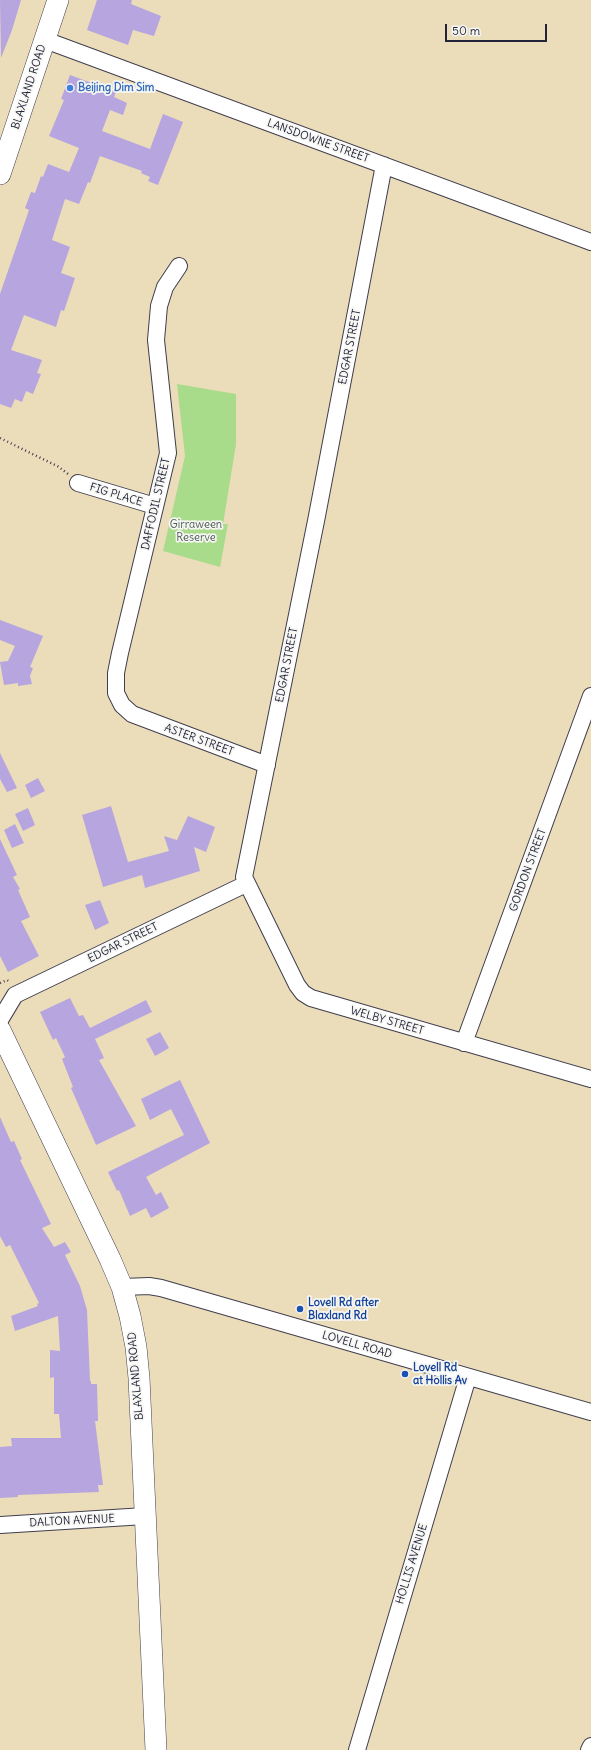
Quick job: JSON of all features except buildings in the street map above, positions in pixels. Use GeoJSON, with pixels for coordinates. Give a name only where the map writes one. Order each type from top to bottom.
{"type":"FeatureCollection","features":[{"type":"Feature","properties":{"kind":"main road","name":"BLAXLAND ROAD"},"geometry":{"type":"LineString","coordinates":[[0,174],[58,0]]}},
{"type":"Feature","properties":{"kind":"main road","name":"BLAXLAND ROAD"},"geometry":{"type":"LineString","coordinates":[[0,1030],[110,1259],[122,1287],[136,1347],[156,1750]]}},
{"type":"Feature","properties":{"kind":"street","name":"LANSDOWNE STREET"},"geometry":{"type":"LineString","coordinates":[[44,40],[591,242]]}},
{"type":"Feature","properties":{"kind":"street","name":"EDGAR STREET"},"geometry":{"type":"LineString","coordinates":[[0,1020],[15,995],[246,884],[244,877],[316,521],[384,165]]}},
{"type":"Feature","properties":{"kind":"street","name":"DAFFODIL STREET"},"geometry":{"type":"LineString","coordinates":[[132,714],[122,704],[116,693],[116,674],[154,506],[168,453],[156,340],[159,306],[165,287],[179,266]]}},
{"type":"Feature","properties":{"kind":"street","name":"FIG PLACE"},"geometry":{"type":"LineString","coordinates":[[78,483],[154,506]]}},
{"type":"Feature","properties":{"kind":"street","name":"GORDON STREET"},"geometry":{"type":"LineString","coordinates":[[464,1043],[591,696]]}},
{"type":"Feature","properties":{"kind":"street","name":"ASTER STREET"},"geometry":{"type":"LineString","coordinates":[[132,714],[267,765]]}},
{"type":"Feature","properties":{"kind":"street","name":"WELBY STREET"},"geometry":{"type":"LineString","coordinates":[[246,884],[297,985],[303,993],[318,1001],[591,1079]]}},
{"type":"Feature","properties":{"kind":"street","name":"LOVELL ROAD"},"geometry":{"type":"LineString","coordinates":[[122,1287],[149,1286],[161,1288],[591,1412]]}},
{"type":"Feature","properties":{"kind":"street","name":"HOLLIS AVENUE"},"geometry":{"type":"LineString","coordinates":[[357,1750],[468,1377]]}},
{"type":"Feature","properties":{"kind":"street","name":"DALTON AVENUE"},"geometry":{"type":"LineString","coordinates":[[0,1525],[145,1516]]}},
{"type":"Feature","properties":{"kind":"street"},"geometry":{"type":"LineString","coordinates":[[589,1750],[591,1746]]}},
{"type":"Feature","properties":{"kind":"path"},"geometry":{"type":"LineString","coordinates":[[0,438],[59,467],[78,483]]}},
{"type":"Feature","properties":{"kind":"path"},"geometry":{"type":"LineString","coordinates":[[0,983],[7,980]]}},
{"type":"Feature","properties":{"kind":"green space","name":"Girraween Reserve"},"geometry":{"type":"Polygon","coordinates":[[[177,384],[236,394],[236,444],[223,524],[228,524],[220,567],[163,551],[185,456],[177,384]]]}},
{"type":"Feature","properties":{"kind":"place","name":"Beijing Dim Sim"},"geometry":{"type":"Point","coordinates":[70,88]}},
{"type":"Feature","properties":{"kind":"place","name":"Lovell Rd after Blaxland Rd"},"geometry":{"type":"Point","coordinates":[300,1309]}},
{"type":"Feature","properties":{"kind":"place","name":"Lovell Rd at Hollis Av"},"geometry":{"type":"Point","coordinates":[405,1374]}}]}
